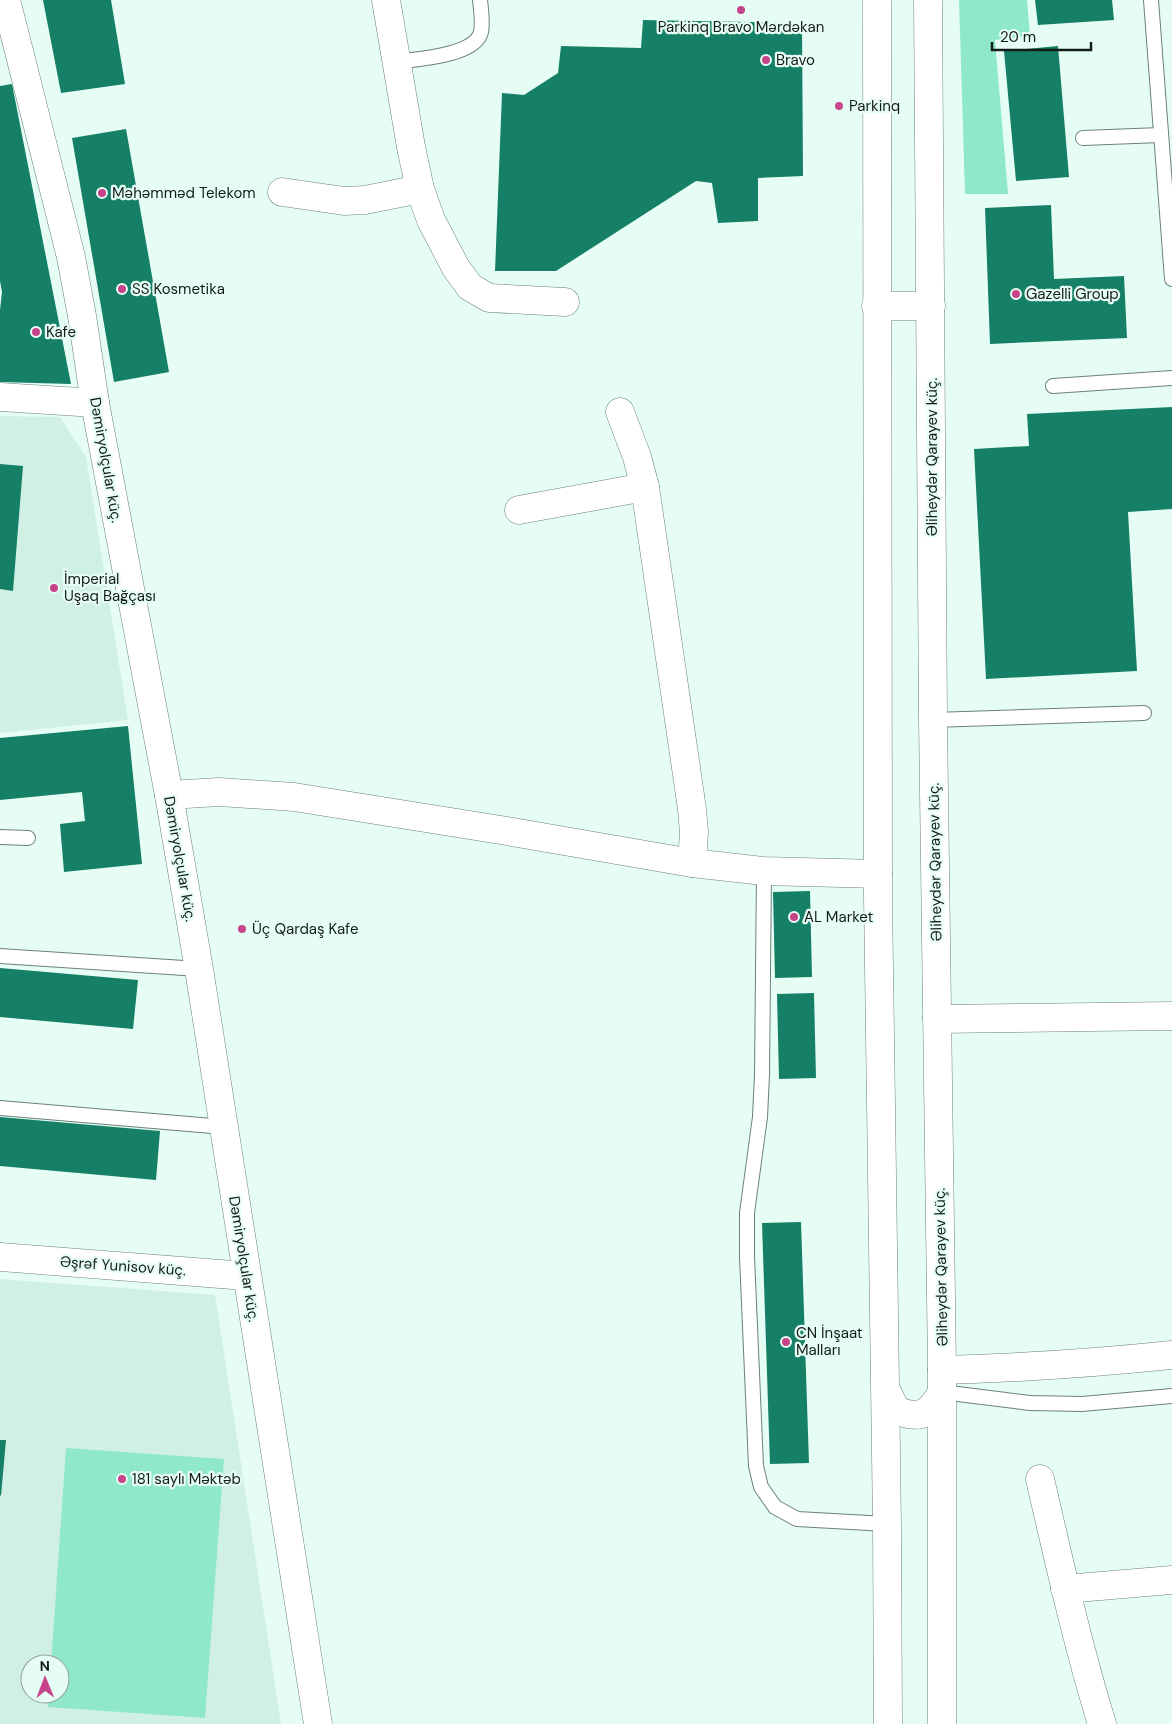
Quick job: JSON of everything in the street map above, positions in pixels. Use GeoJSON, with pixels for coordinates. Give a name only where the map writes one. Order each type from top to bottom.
{"type":"FeatureCollection","features":[{"type":"Feature","properties":{"kind":"street","name":"Dəmiryolçular küç."},"geometry":{"type":"LineString","coordinates":[[6,0],[8,45],[71,257],[95,403],[169,795],[199,968],[318,1724]]}},
{"type":"Feature","properties":{"kind":"street"},"geometry":{"type":"LineString","coordinates":[[386,0],[420,189],[431,220],[456,268],[470,287],[489,298],[565,302]]}},
{"type":"Feature","properties":{"kind":"street"},"geometry":{"type":"LineString","coordinates":[[877,0],[878,874],[888,1524],[888,1724]]}},
{"type":"Feature","properties":{"kind":"street","name":"Əliheydər Qarayev küç."},"geometry":{"type":"LineString","coordinates":[[928,0],[942,1381],[942,1724]]}},
{"type":"Feature","properties":{"kind":"street"},"geometry":{"type":"LineString","coordinates":[[282,192],[344,201],[364,200],[420,189]]}},
{"type":"Feature","properties":{"kind":"street"},"geometry":{"type":"LineString","coordinates":[[876,306],[931,306]]}},
{"type":"Feature","properties":{"kind":"street"},"geometry":{"type":"LineString","coordinates":[[0,396],[95,403]]}},
{"type":"Feature","properties":{"kind":"street"},"geometry":{"type":"LineString","coordinates":[[620,412],[637,457],[645,487],[692,809],[694,832],[692,862]]}},
{"type":"Feature","properties":{"kind":"street"},"geometry":{"type":"LineString","coordinates":[[519,510],[645,487]]}},
{"type":"Feature","properties":{"kind":"street"},"geometry":{"type":"LineString","coordinates":[[169,795],[220,792],[294,797],[507,830],[692,862],[764,871],[878,874]]}},
{"type":"Feature","properties":{"kind":"street"},"geometry":{"type":"LineString","coordinates":[[938,1019],[1172,1016]]}},
{"type":"Feature","properties":{"kind":"street","name":"Əşrəf Yunisov küç."},"geometry":{"type":"LineString","coordinates":[[0,1257],[246,1276]]}},
{"type":"Feature","properties":{"kind":"street"},"geometry":{"type":"LineString","coordinates":[[886,1390],[896,1410],[914,1415],[923,1414],[931,1409],[942,1381],[1014,1368],[1172,1355]]}},
{"type":"Feature","properties":{"kind":"street"},"geometry":{"type":"LineString","coordinates":[[1040,1479],[1085,1669],[1102,1724]]}},
{"type":"Feature","properties":{"kind":"street"},"geometry":{"type":"LineString","coordinates":[[1065,1589],[1172,1580]]}},
{"type":"Feature","properties":{"kind":"lane"},"geometry":{"type":"LineString","coordinates":[[396,62],[462,51],[472,46],[481,32],[480,0]]}},
{"type":"Feature","properties":{"kind":"lane"},"geometry":{"type":"LineString","coordinates":[[1151,0],[1172,279]]}},
{"type":"Feature","properties":{"kind":"lane"},"geometry":{"type":"LineString","coordinates":[[1083,138],[1161,135]]}},
{"type":"Feature","properties":{"kind":"lane"},"geometry":{"type":"LineString","coordinates":[[1053,386],[1172,378]]}},
{"type":"Feature","properties":{"kind":"lane"},"geometry":{"type":"LineString","coordinates":[[934,720],[1144,713]]}},
{"type":"Feature","properties":{"kind":"lane"},"geometry":{"type":"LineString","coordinates":[[0,837],[28,838]]}},
{"type":"Feature","properties":{"kind":"lane"},"geometry":{"type":"LineString","coordinates":[[764,871],[760,1117],[747,1213],[747,1257],[756,1466],[761,1487],[775,1508],[797,1519],[888,1524]]}},
{"type":"Feature","properties":{"kind":"lane"},"geometry":{"type":"LineString","coordinates":[[0,956],[199,968]]}},
{"type":"Feature","properties":{"kind":"lane"},"geometry":{"type":"LineString","coordinates":[[0,1108],[224,1127]]}},
{"type":"Feature","properties":{"kind":"lane"},"geometry":{"type":"LineString","coordinates":[[942,1381],[1030,1403],[1082,1404],[1172,1396]]}},
{"type":"Feature","properties":{"kind":"shaded area","name":"İmperial Uşaq Bağçası"},"geometry":{"type":"Polygon","coordinates":[[[0,416],[60,417],[86,457],[128,720],[0,733],[0,416]]]}},
{"type":"Feature","properties":{"kind":"shaded area","name":"181 saylı Məktəb"},"geometry":{"type":"Polygon","coordinates":[[[0,1279],[215,1295],[281,1724],[0,1724],[0,1279]]]}},
{"type":"Feature","properties":{"kind":"green space"},"geometry":{"type":"Polygon","coordinates":[[[959,0],[1027,0],[1030,36],[995,40],[1008,194],[965,194],[959,0]]]}},
{"type":"Feature","properties":{"kind":"green space"},"geometry":{"type":"Polygon","coordinates":[[[66,1448],[224,1459],[205,1718],[48,1707],[48,1704],[70,1704],[70,1654],[52,1654],[66,1448]]]}},
{"type":"Feature","properties":{"kind":"building"},"geometry":{"type":"Polygon","coordinates":[[[43,0],[111,0],[125,84],[61,93],[43,0]]]}},
{"type":"Feature","properties":{"kind":"building"},"geometry":{"type":"Polygon","coordinates":[[[1035,0],[1112,0],[1114,20],[1038,25],[1035,0]]]}},
{"type":"Feature","properties":{"kind":"building"},"geometry":{"type":"Polygon","coordinates":[[[643,20],[802,23],[803,176],[758,178],[758,221],[718,223],[712,183],[696,181],[556,271],[495,271],[502,93],[524,95],[558,73],[561,46],[641,48],[643,20]]]}},
{"type":"Feature","properties":{"kind":"building"},"geometry":{"type":"Polygon","coordinates":[[[1058,46],[1069,177],[1016,181],[1004,51],[1058,46]]]}},
{"type":"Feature","properties":{"kind":"building"},"geometry":{"type":"Polygon","coordinates":[[[12,84],[71,384],[0,382],[0,310],[2,292],[0,281],[0,86],[12,84]]]}},
{"type":"Feature","properties":{"kind":"building"},"geometry":{"type":"Polygon","coordinates":[[[126,129],[169,372],[114,382],[72,138],[126,129]]]}},
{"type":"Feature","properties":{"kind":"building"},"geometry":{"type":"Polygon","coordinates":[[[1051,205],[1054,279],[1124,276],[1127,338],[990,344],[985,208],[1051,205]]]}},
{"type":"Feature","properties":{"kind":"building"},"geometry":{"type":"Polygon","coordinates":[[[1172,407],[1172,509],[1128,512],[1137,671],[986,679],[974,449],[1029,446],[1027,414],[1172,407]]]}},
{"type":"Feature","properties":{"kind":"building"},"geometry":{"type":"Polygon","coordinates":[[[0,464],[23,466],[13,591],[0,589],[0,464]]]}},
{"type":"Feature","properties":{"kind":"building"},"geometry":{"type":"Polygon","coordinates":[[[128,726],[142,864],[64,872],[60,824],[85,821],[82,792],[0,800],[0,738],[128,726]]]}},
{"type":"Feature","properties":{"kind":"building"},"geometry":{"type":"Polygon","coordinates":[[[810,891],[812,977],[775,978],[773,892],[810,891]]]}},
{"type":"Feature","properties":{"kind":"building"},"geometry":{"type":"Polygon","coordinates":[[[0,968],[138,980],[133,1029],[0,1017],[0,968]]]}},
{"type":"Feature","properties":{"kind":"building"},"geometry":{"type":"Polygon","coordinates":[[[814,993],[816,1078],[779,1079],[777,994],[814,993]]]}},
{"type":"Feature","properties":{"kind":"building"},"geometry":{"type":"Polygon","coordinates":[[[0,1117],[160,1131],[156,1180],[0,1166],[0,1117]]]}},
{"type":"Feature","properties":{"kind":"building"},"geometry":{"type":"Polygon","coordinates":[[[801,1222],[809,1463],[770,1464],[762,1223],[801,1222]]]}},
{"type":"Feature","properties":{"kind":"building"},"geometry":{"type":"Polygon","coordinates":[[[0,1440],[6,1440],[1,1496],[0,1495],[0,1440]]]}},
{"type":"Feature","properties":{"kind":"place","name":"Parkinq Bravo Mərdəkan"},"geometry":{"type":"Point","coordinates":[741,10]}},
{"type":"Feature","properties":{"kind":"place","name":"Bravo"},"geometry":{"type":"Point","coordinates":[766,60]}},
{"type":"Feature","properties":{"kind":"place","name":"Parkinq"},"geometry":{"type":"Point","coordinates":[839,106]}},
{"type":"Feature","properties":{"kind":"place","name":"Məhəmməd Telekom"},"geometry":{"type":"Point","coordinates":[102,193]}},
{"type":"Feature","properties":{"kind":"place","name":"SS Kosmetika"},"geometry":{"type":"Point","coordinates":[122,289]}},
{"type":"Feature","properties":{"kind":"place","name":"Gazelli Group"},"geometry":{"type":"Point","coordinates":[1016,294]}},
{"type":"Feature","properties":{"kind":"place","name":"Kafe"},"geometry":{"type":"Point","coordinates":[36,332]}},
{"type":"Feature","properties":{"kind":"place","name":"İmperial Uşaq Bağçası"},"geometry":{"type":"Point","coordinates":[54,588]}},
{"type":"Feature","properties":{"kind":"place","name":"AL Market"},"geometry":{"type":"Point","coordinates":[794,917]}},
{"type":"Feature","properties":{"kind":"place","name":"Üç Qardaş Kafe"},"geometry":{"type":"Point","coordinates":[242,929]}},
{"type":"Feature","properties":{"kind":"place","name":"CN İnşaat Malları"},"geometry":{"type":"Point","coordinates":[786,1342]}},
{"type":"Feature","properties":{"kind":"place","name":"181 saylı Məktəb"},"geometry":{"type":"Point","coordinates":[122,1479]}}]}
